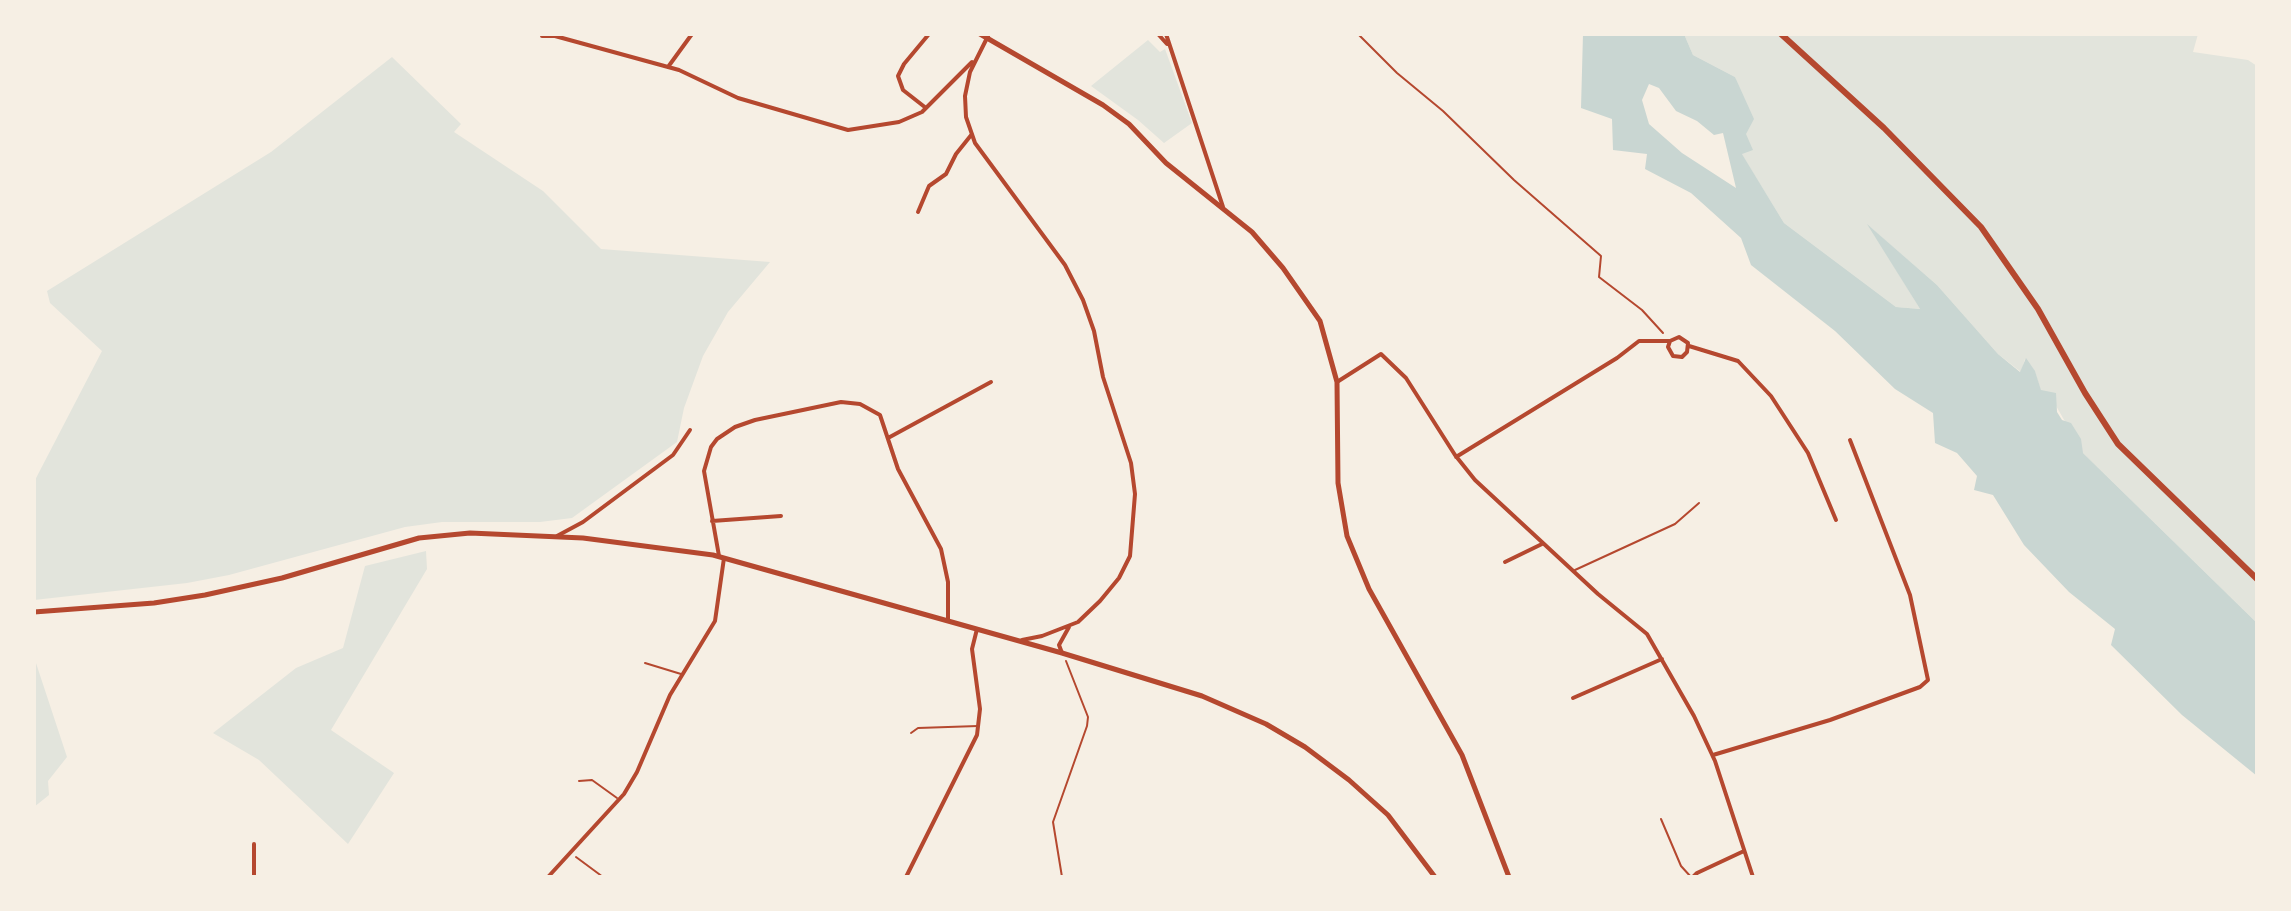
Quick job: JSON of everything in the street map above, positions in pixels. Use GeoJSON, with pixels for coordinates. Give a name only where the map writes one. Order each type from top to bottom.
{"type":"FeatureCollection","features":[{"type":"Feature","properties":{"kind":"main road"},"geometry":{"type":"LineString","coordinates":[[1781,34],[1884,128],[1981,227],[2038,309],[2118,444],[2257,579]]}},
{"type":"Feature","properties":{"kind":"street"},"geometry":{"type":"LineString","coordinates":[[668,67],[692,34]]}},
{"type":"Feature","properties":{"kind":"street"},"geometry":{"type":"LineString","coordinates":[[926,108],[903,90],[898,76],[929,34]]}},
{"type":"Feature","properties":{"kind":"street"},"geometry":{"type":"LineString","coordinates":[[1158,34],[1169,46]]}},
{"type":"Feature","properties":{"kind":"street"},"geometry":{"type":"LineString","coordinates":[[1166,34],[1223,207]]}},
{"type":"Feature","properties":{"kind":"street"},"geometry":{"type":"LineString","coordinates":[[1062,653],[1059,645],[1069,627],[1100,601],[1119,578],[1130,556],[1135,494],[1131,463],[1103,377],[1094,331],[1083,300],[1065,265],[1005,186],[972,134],[966,117],[965,96],[974,60],[985,35],[1129,124],[1166,163],[1252,232],[1283,268],[1320,321],[1337,382],[1338,483],[1347,536],[1369,589],[1462,755],[1509,877]]}},
{"type":"Feature","properties":{"kind":"street"},"geometry":{"type":"LineString","coordinates":[[542,36],[555,36],[668,67],[738,98],[848,130],[899,122],[926,108],[974,60]]}},
{"type":"Feature","properties":{"kind":"street"},"geometry":{"type":"LineString","coordinates":[[918,212],[929,186],[946,174],[956,154],[972,134]]}},
{"type":"Feature","properties":{"kind":"street"},"geometry":{"type":"LineString","coordinates":[[1456,457],[1617,358],[1635,343],[1683,338],[1689,346],[1738,361],[1771,396],[1808,453],[1836,520]]}},
{"type":"Feature","properties":{"kind":"street"},"geometry":{"type":"LineString","coordinates":[[1670,341],[1669,351],[1676,357],[1685,355],[1689,346]]}},
{"type":"Feature","properties":{"kind":"street"},"geometry":{"type":"LineString","coordinates":[[1337,382],[1381,354],[1406,378],[1456,457],[1475,480],[1573,571],[1647,634],[1713,755],[1753,877]]}},
{"type":"Feature","properties":{"kind":"street"},"geometry":{"type":"LineString","coordinates":[[888,438],[991,382]]}},
{"type":"Feature","properties":{"kind":"street"},"geometry":{"type":"LineString","coordinates":[[548,877],[619,799],[637,772],[670,695],[715,621],[721,557],[704,471],[717,439],[735,427],[841,402],[860,404],[880,415],[898,469],[941,549],[948,582],[948,620]]}},
{"type":"Feature","properties":{"kind":"street"},"geometry":{"type":"LineString","coordinates":[[555,537],[583,522],[673,455],[690,430]]}},
{"type":"Feature","properties":{"kind":"street"},"geometry":{"type":"LineString","coordinates":[[1713,755],[1843,715],[1920,687],[1928,680],[1910,595],[1850,440]]}},
{"type":"Feature","properties":{"kind":"street"},"geometry":{"type":"LineString","coordinates":[[712,521],[781,516]]}},
{"type":"Feature","properties":{"kind":"street"},"geometry":{"type":"LineString","coordinates":[[34,612],[154,603],[205,595],[282,578],[419,538],[470,533],[583,538],[721,557],[1062,653],[1202,696],[1266,724],[1305,747],[1388,815],[1435,877]]}},
{"type":"Feature","properties":{"kind":"street"},"geometry":{"type":"LineString","coordinates":[[1505,562],[1543,544]]}},
{"type":"Feature","properties":{"kind":"street"},"geometry":{"type":"LineString","coordinates":[[1020,641],[1069,627]]}},
{"type":"Feature","properties":{"kind":"street"},"geometry":{"type":"LineString","coordinates":[[906,877],[967,759],[979,726],[980,709],[972,649],[977,629]]}},
{"type":"Feature","properties":{"kind":"street"},"geometry":{"type":"LineString","coordinates":[[1573,698],[1663,659]]}},
{"type":"Feature","properties":{"kind":"street"},"geometry":{"type":"LineString","coordinates":[[254,844],[254,877]]}},
{"type":"Feature","properties":{"kind":"street"},"geometry":{"type":"LineString","coordinates":[[1692,877],[1744,851]]}},
{"type":"Feature","properties":{"kind":"street"},"geometry":{"type":"LineString","coordinates":[[909,871],[913,877]]}},
{"type":"Feature","properties":{"kind":"lane"},"geometry":{"type":"LineString","coordinates":[[1573,571],[1675,524],[1699,503]]}},
{"type":"Feature","properties":{"kind":"lane"},"geometry":{"type":"LineString","coordinates":[[645,663],[682,675]]}},
{"type":"Feature","properties":{"kind":"lane"},"geometry":{"type":"LineString","coordinates":[[911,733],[918,728],[979,726]]}},
{"type":"Feature","properties":{"kind":"lane"},"geometry":{"type":"LineString","coordinates":[[579,781],[592,780],[619,799]]}},
{"type":"Feature","properties":{"kind":"lane"},"geometry":{"type":"LineString","coordinates":[[1661,819],[1681,866],[1692,877]]}},
{"type":"Feature","properties":{"kind":"path"},"geometry":{"type":"LineString","coordinates":[[1358,34],[1514,180],[1601,256],[1599,277],[1642,310],[1670,341]]}},
{"type":"Feature","properties":{"kind":"path"},"geometry":{"type":"LineString","coordinates":[[1062,653],[1088,717],[1053,822],[1062,877]]}},
{"type":"Feature","properties":{"kind":"path"},"geometry":{"type":"LineString","coordinates":[[569,852],[603,877]]}},
{"type":"Feature","properties":{"kind":"shaded area"},"geometry":{"type":"Polygon","coordinates":[[[1583,34],[1684,34],[1693,55],[1735,77],[1754,119],[1746,134],[1753,150],[1742,154],[1784,223],[1896,307],[1920,309],[1867,224],[1937,285],[1998,354],[2020,372],[2026,358],[2035,371],[2041,390],[2056,393],[2057,412],[2062,420],[2071,423],[2081,439],[2083,453],[2257,623],[2257,776],[2182,715],[2111,645],[2115,629],[2069,592],[2024,545],[1993,495],[1974,490],[1977,476],[1957,453],[1935,443],[1933,413],[1895,389],[1835,331],[1751,265],[1741,238],[1691,193],[1645,169],[1647,154],[1613,150],[1612,119],[1581,108],[1583,34]],[[1649,84],[1642,100],[1649,124],[1682,153],[1736,188],[1723,133],[1714,135],[1697,121],[1676,111],[1659,88],[1649,84]]]}},
{"type":"Feature","properties":{"kind":"shaded area"},"geometry":{"type":"Polygon","coordinates":[[[1684,34],[2198,34],[2193,52],[2248,60],[2257,66],[2257,623],[2083,453],[2055,404],[2041,391],[2035,372],[2025,359],[2021,372],[1998,354],[1937,285],[1870,227],[1920,309],[1896,307],[1784,223],[1741,153],[1746,134],[1735,77],[1693,55],[1684,34]]]}},
{"type":"Feature","properties":{"kind":"shaded area"},"geometry":{"type":"Polygon","coordinates":[[[1148,40],[1160,52],[1165,49],[1192,123],[1164,143],[1091,86],[1148,40]]]}},
{"type":"Feature","properties":{"kind":"shaded area"},"geometry":{"type":"Polygon","coordinates":[[[392,57],[461,124],[454,132],[543,191],[601,249],[770,262],[728,312],[703,356],[684,408],[677,442],[572,518],[540,522],[442,522],[405,527],[229,575],[187,583],[34,600],[34,482],[102,351],[50,303],[47,291],[271,152],[392,57]]]}},
{"type":"Feature","properties":{"kind":"shaded area"},"geometry":{"type":"Polygon","coordinates":[[[426,551],[427,569],[331,730],[394,773],[348,844],[259,760],[213,733],[296,668],[343,648],[365,566],[426,551]]]}},
{"type":"Feature","properties":{"kind":"shaded area"},"geometry":{"type":"Polygon","coordinates":[[[34,657],[67,757],[48,781],[49,795],[34,807],[34,657]]]}}]}
